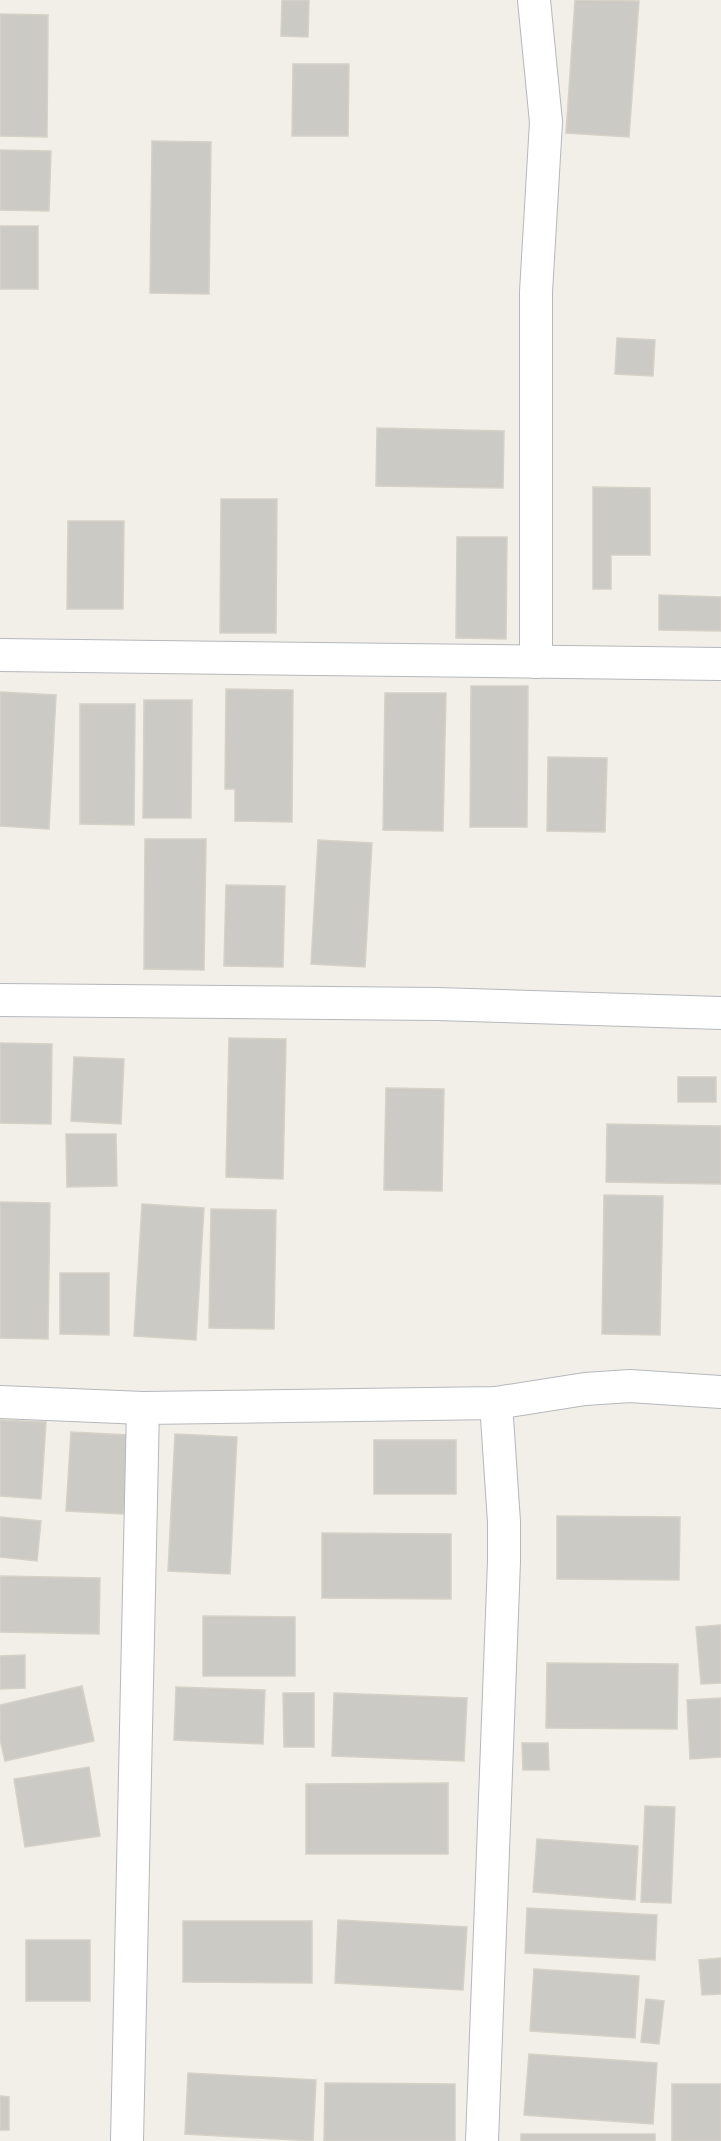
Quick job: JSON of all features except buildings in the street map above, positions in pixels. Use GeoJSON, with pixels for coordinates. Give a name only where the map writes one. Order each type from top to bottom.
{"type":"FeatureCollection","features":[{"type":"Feature","properties":{"kind":"street"},"geometry":{"type":"LineString","coordinates":[[534,0],[546,122],[536,292],[536,662]]}},
{"type":"Feature","properties":{"kind":"street"},"geometry":{"type":"LineString","coordinates":[[0,655],[721,664]]}},
{"type":"Feature","properties":{"kind":"street"},"geometry":{"type":"LineString","coordinates":[[0,1000],[437,1004],[721,1013]]}},
{"type":"Feature","properties":{"kind":"street"},"geometry":{"type":"LineString","coordinates":[[0,1401],[143,1408],[496,1402],[585,1389],[630,1386],[721,1392]]}},
{"type":"Feature","properties":{"kind":"street"},"geometry":{"type":"LineString","coordinates":[[482,2141],[504,1561],[504,1522],[496,1402]]}},
{"type":"Feature","properties":{"kind":"street"},"geometry":{"type":"LineString","coordinates":[[127,2141],[143,1408]]}}]}
